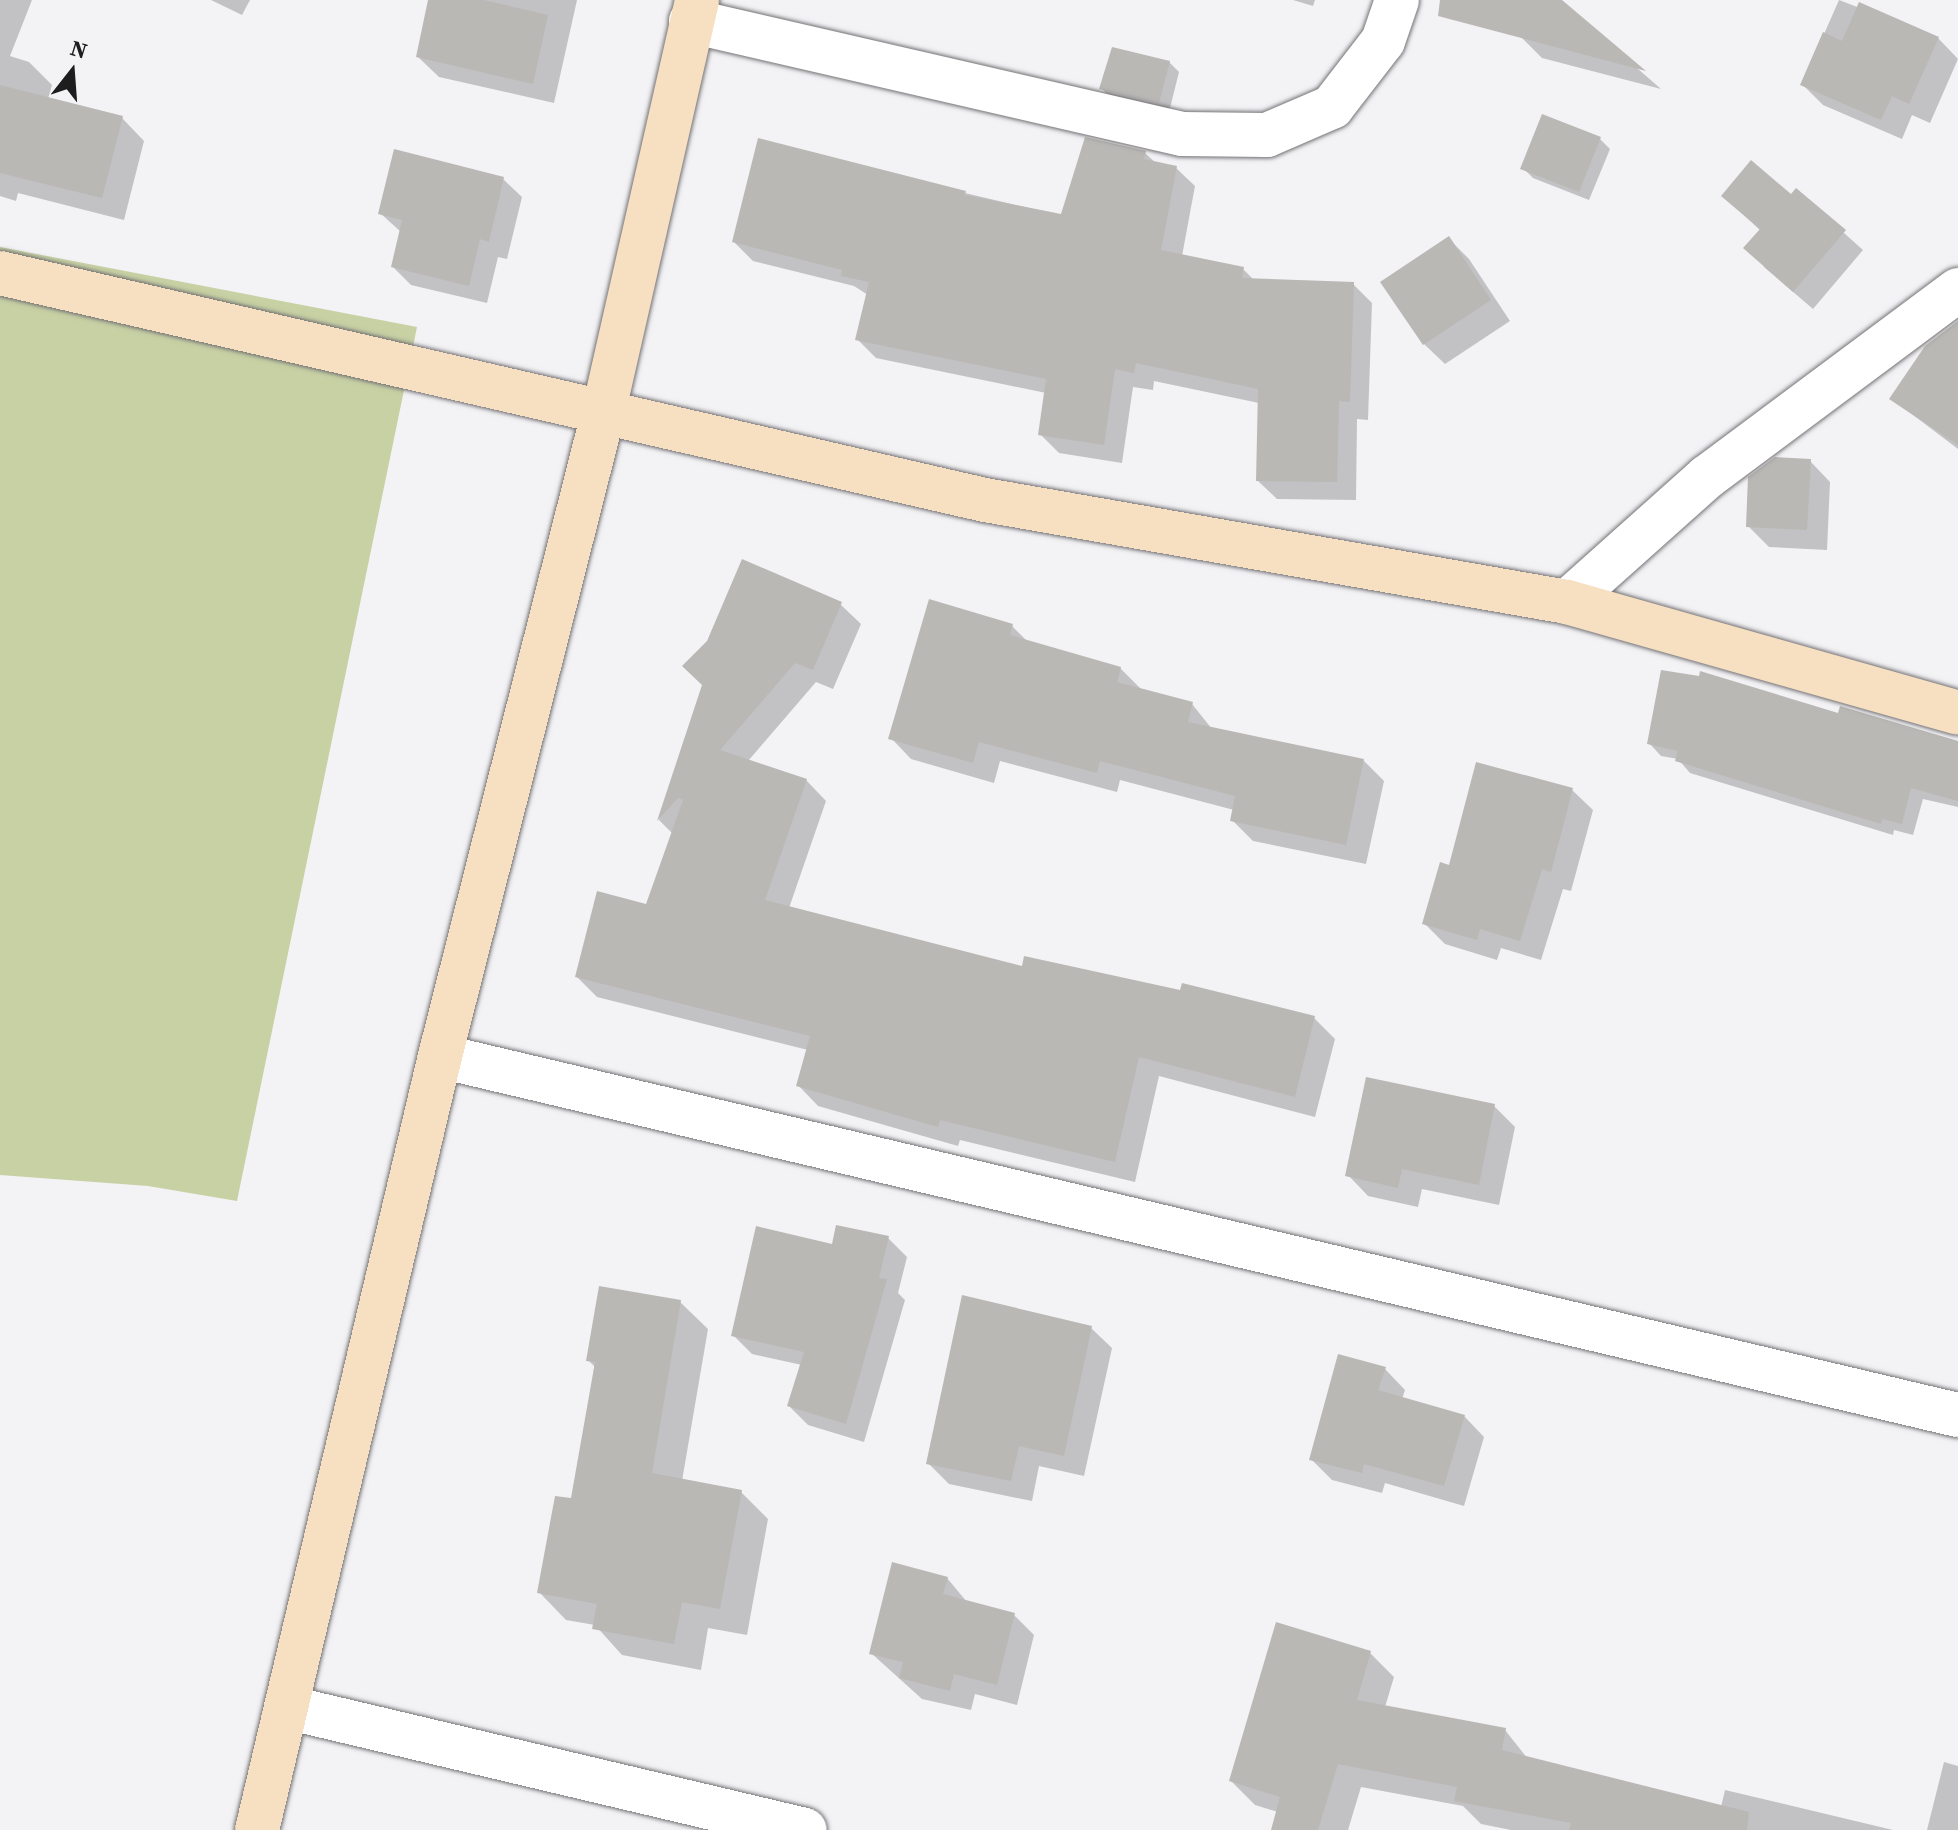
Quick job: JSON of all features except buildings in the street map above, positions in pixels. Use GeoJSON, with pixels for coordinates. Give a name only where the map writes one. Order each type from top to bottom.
{"type":"FeatureCollection","features":[{"type":"Feature","properties":{"kind":"street"},"geometry":{"type":"LineString","coordinates":[[257,1830],[440,1056],[604,410],[694,11],[1182,134],[1267,135],[1332,107],[1383,41],[1397,0]]}},
{"type":"Feature","properties":{"kind":"street"},"geometry":{"type":"LineString","coordinates":[[0,273],[1079,519],[1567,602],[1958,713]]}},
{"type":"Feature","properties":{"kind":"street"},"geometry":{"type":"LineString","coordinates":[[1567,602],[1707,477],[1958,290]]}},
{"type":"Feature","properties":{"kind":"street"},"geometry":{"type":"LineString","coordinates":[[440,1056],[1958,1415]]}},
{"type":"Feature","properties":{"kind":"street"},"geometry":{"type":"LineString","coordinates":[[286,1707],[805,1830]]}},
{"type":"Feature","properties":{"kind":"green space"},"geometry":{"type":"Polygon","coordinates":[[[0,247],[417,327],[237,1201],[148,1186],[0,1175],[0,247]]]}}]}
